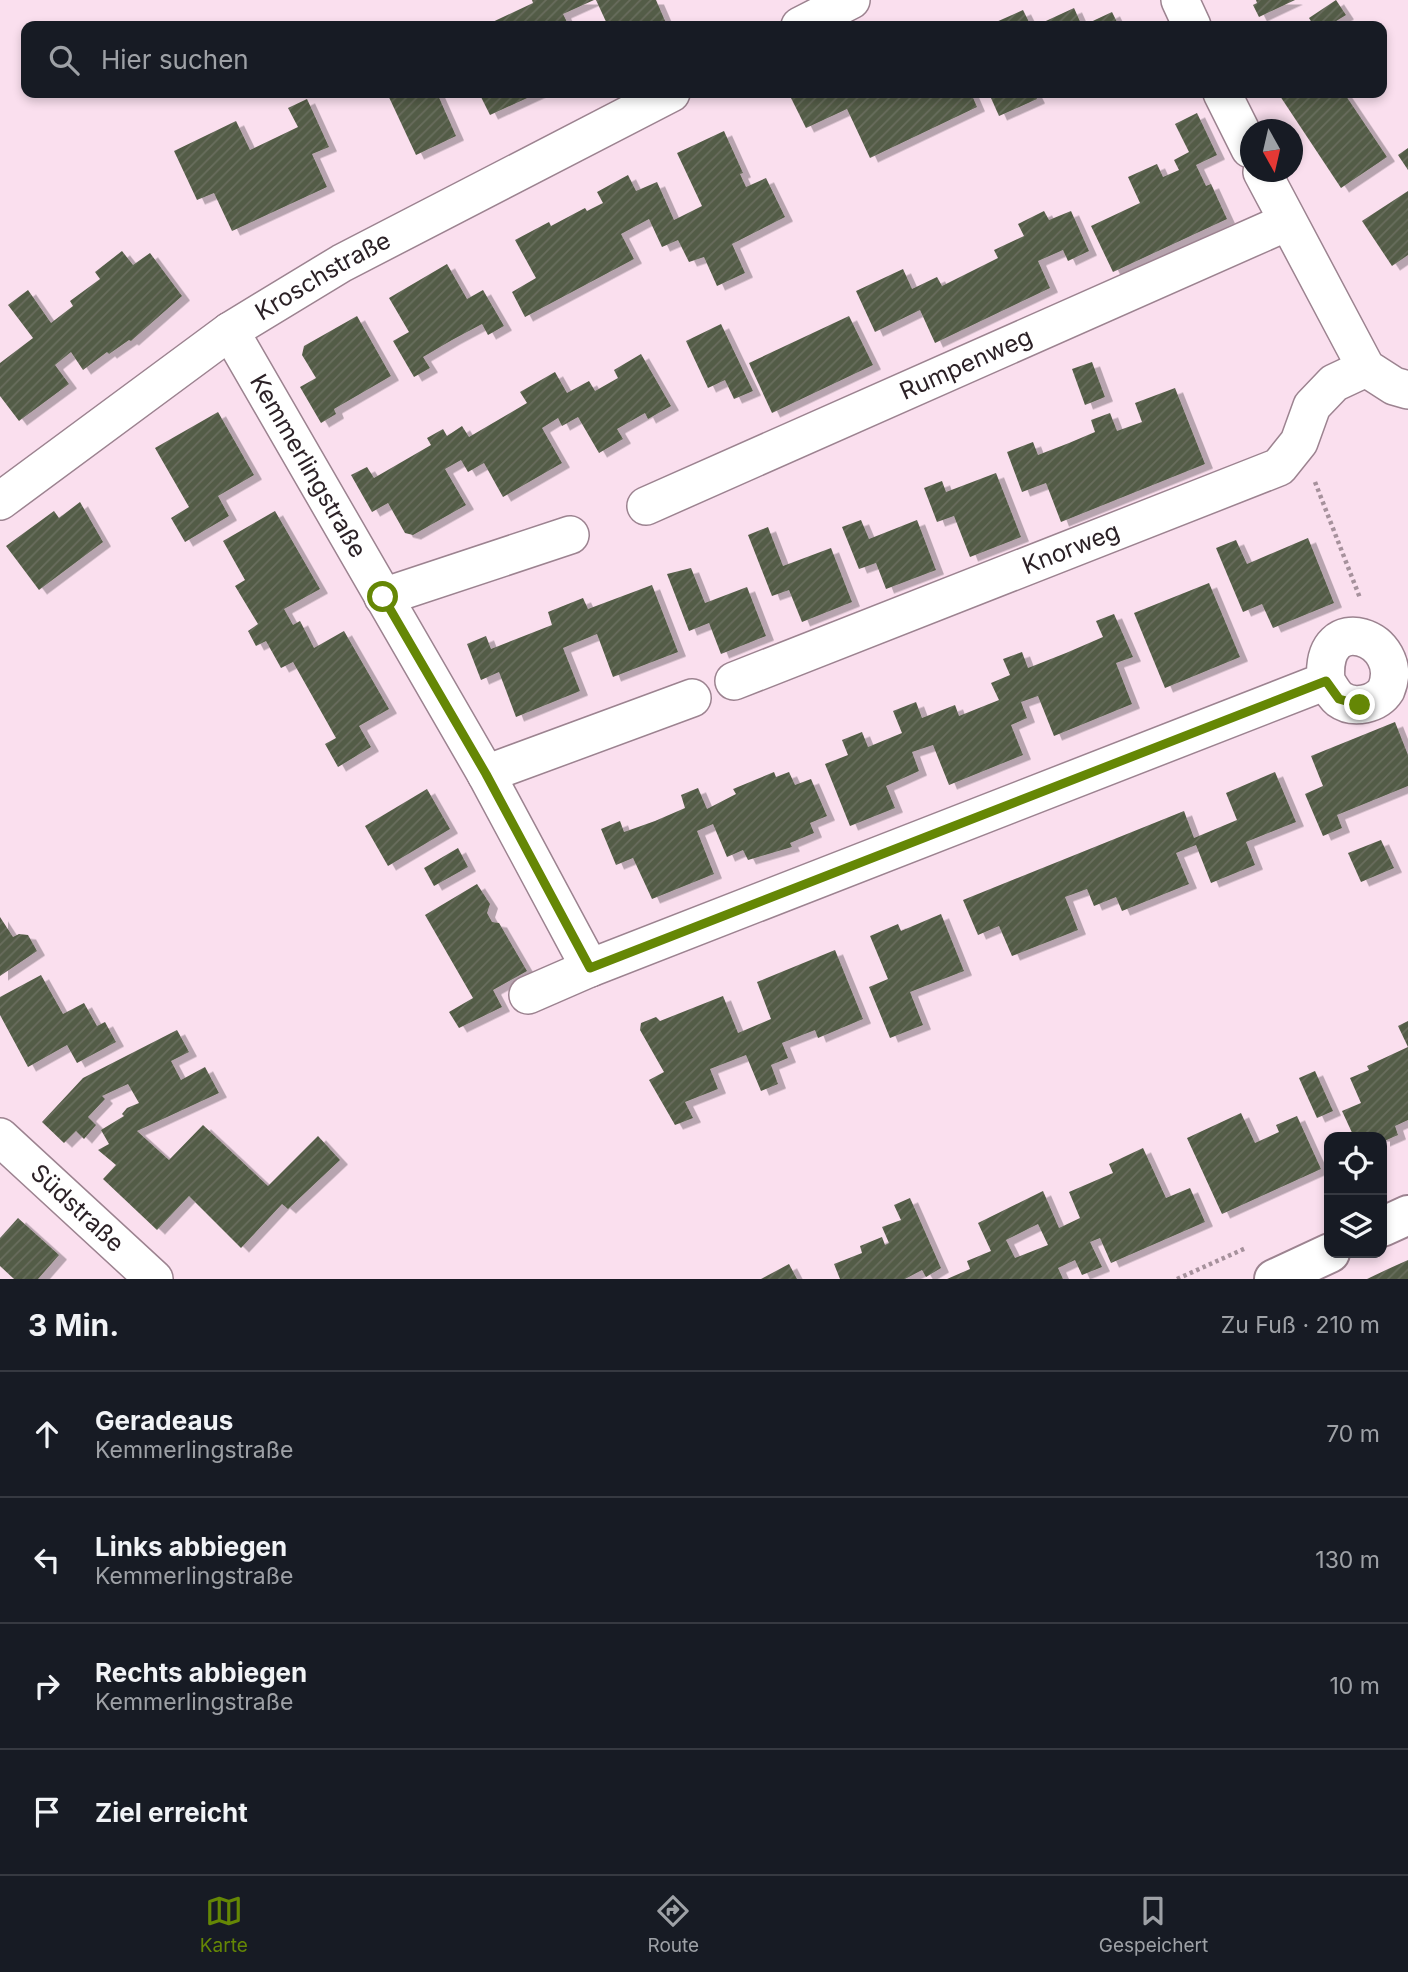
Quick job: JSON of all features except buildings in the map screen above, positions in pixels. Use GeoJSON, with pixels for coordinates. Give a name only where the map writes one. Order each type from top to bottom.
{"type":"FeatureCollection","features":[{"type":"Feature","properties":{"kind":"main road"},"geometry":{"type":"LineString","coordinates":[[1387,1224],[1408,1214]]}},
{"type":"Feature","properties":{"kind":"main road"},"geometry":{"type":"LineString","coordinates":[[1274,1279],[1324,1256]]}},
{"type":"Feature","properties":{"kind":"street"},"geometry":{"type":"LineString","coordinates":[[810,21],[851,0]]}},
{"type":"Feature","properties":{"kind":"street"},"geometry":{"type":"LineString","coordinates":[[1180,0],[1190,21]]}},
{"type":"Feature","properties":{"kind":"street","name":"Kroschstraße"},"geometry":{"type":"LineString","coordinates":[[0,501],[230,331],[341,262],[661,98]]}},
{"type":"Feature","properties":{"kind":"street"},"geometry":{"type":"LineString","coordinates":[[1225,98],[1240,128]]}},
{"type":"Feature","properties":{"kind":"street"},"geometry":{"type":"LineString","coordinates":[[1267,182],[1366,368],[1394,386],[1408,390]]}},
{"type":"Feature","properties":{"kind":"street","name":"Rumpenweg"},"geometry":{"type":"LineString","coordinates":[[646,506],[1287,222]]}},
{"type":"Feature","properties":{"kind":"street","name":"Kemmerlingstraße"},"geometry":{"type":"LineString","coordinates":[[230,331],[486,774],[590,968]]}},
{"type":"Feature","properties":{"kind":"street","name":"Knorweg"},"geometry":{"type":"LineString","coordinates":[[734,681],[1279,467],[1299,442],[1312,406],[1334,383],[1366,368]]}},
{"type":"Feature","properties":{"kind":"street"},"geometry":{"type":"LineString","coordinates":[[383,597],[570,535]]}},
{"type":"Feature","properties":{"kind":"street"},"geometry":{"type":"LineString","coordinates":[[1361,635],[1377,640],[1392,657],[1393,679],[1381,698],[1360,705],[1339,699],[1326,681],[1324,664],[1331,649],[1344,638],[1361,635]]}},
{"type":"Feature","properties":{"kind":"street"},"geometry":{"type":"LineString","coordinates":[[528,995],[590,968],[1326,681]]}},
{"type":"Feature","properties":{"kind":"street"},"geometry":{"type":"LineString","coordinates":[[486,774],[692,698]]}},
{"type":"Feature","properties":{"kind":"street","name":"Südstraße"},"geometry":{"type":"LineString","coordinates":[[0,1137],[154,1279]]}},
{"type":"Feature","properties":{"kind":"path"},"geometry":{"type":"LineString","coordinates":[[1299,442],[1377,640]]}},
{"type":"Feature","properties":{"kind":"route"},"geometry":{"type":"LineString","coordinates":[[383,597],[486,774],[590,968],[1326,681],[1339,699],[1360,705]]}}]}
